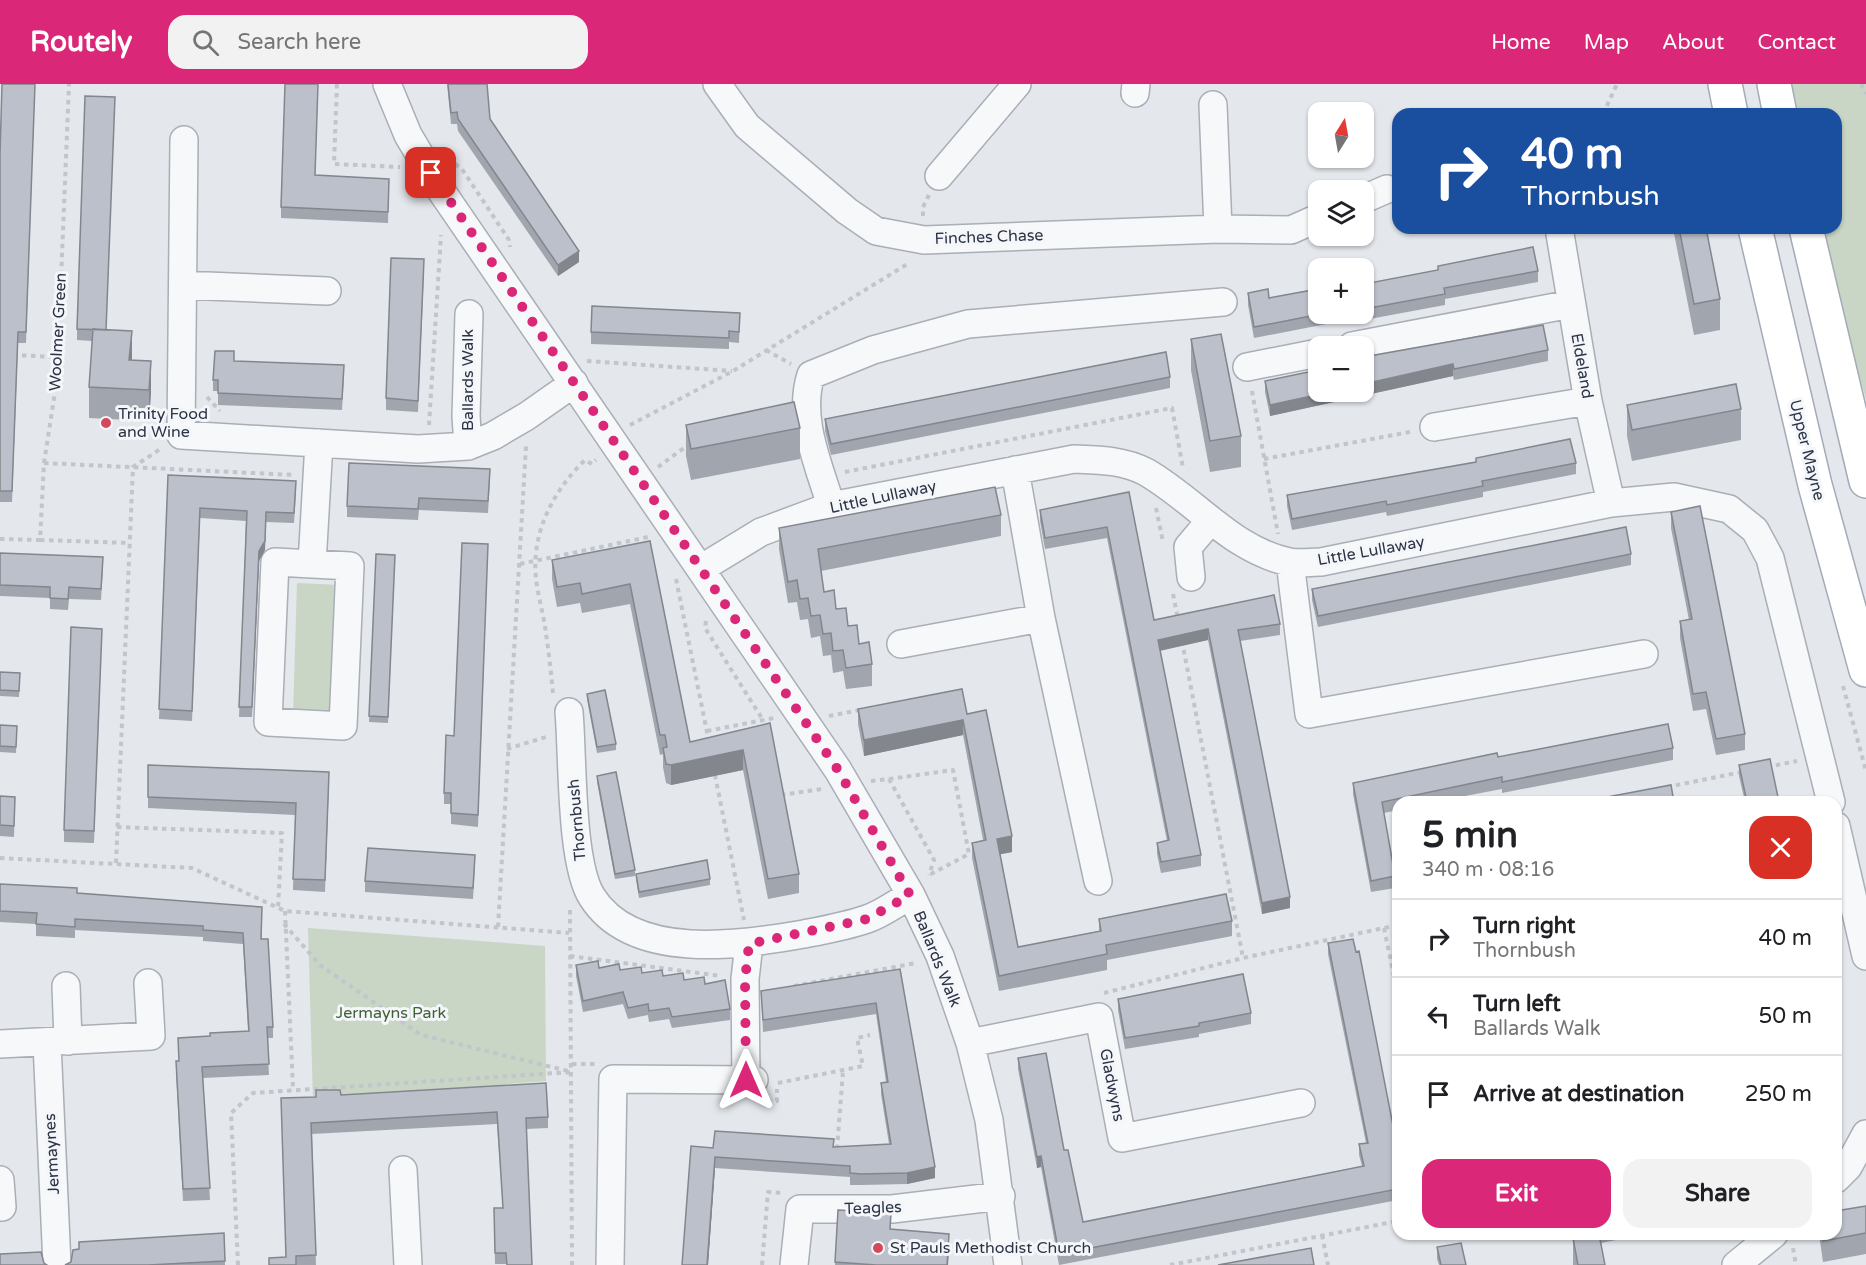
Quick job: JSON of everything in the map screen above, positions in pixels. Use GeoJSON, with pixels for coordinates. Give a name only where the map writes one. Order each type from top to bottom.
{"type":"FeatureCollection","features":[{"type":"Feature","properties":{"kind":"main road"},"geometry":{"type":"LineString","coordinates":[[1725,84],[1730,108]]}},
{"type":"Feature","properties":{"kind":"main road"},"geometry":{"type":"LineString","coordinates":[[1774,84],[1779,108]]}},
{"type":"Feature","properties":{"kind":"main road","name":"Upper Mayne"},"geometry":{"type":"LineString","coordinates":[[1756,234],[1815,485],[1866,670]]}},
{"type":"Feature","properties":{"kind":"main road"},"geometry":{"type":"LineString","coordinates":[[1807,234],[1866,481]]}},
{"type":"Feature","properties":{"kind":"street","name":"Ballards Walk"},"geometry":{"type":"LineString","coordinates":[[387,84],[408,135],[442,192],[577,372],[610,436],[702,568],[812,715],[838,770],[910,895],[940,956],[970,1043],[989,1120],[1001,1196],[1008,1265]]}},
{"type":"Feature","properties":{"kind":"street","name":"Finches Chase"},"geometry":{"type":"LineString","coordinates":[[717,84],[747,126],[847,212],[876,231],[917,251],[1218,229],[1291,230],[1308,222]]}},
{"type":"Feature","properties":{"kind":"street"},"geometry":{"type":"LineString","coordinates":[[939,176],[1017,84]]}},
{"type":"Feature","properties":{"kind":"street"},"geometry":{"type":"LineString","coordinates":[[1213,105],[1218,229]]}},
{"type":"Feature","properties":{"kind":"street"},"geometry":{"type":"LineString","coordinates":[[184,140],[181,435],[418,449],[468,446],[493,436],[527,416],[577,372]]}},
{"type":"Feature","properties":{"kind":"street","name":"Eldeland"},"geometry":{"type":"LineString","coordinates":[[1560,234],[1588,401],[1611,503]]}},
{"type":"Feature","properties":{"kind":"street"},"geometry":{"type":"LineString","coordinates":[[183,285],[327,291]]}},
{"type":"Feature","properties":{"kind":"street"},"geometry":{"type":"LineString","coordinates":[[831,506],[806,415],[806,391],[811,375],[873,350],[968,324],[1223,302]]}},
{"type":"Feature","properties":{"kind":"street"},"geometry":{"type":"LineString","coordinates":[[1374,342],[1571,304]]}},
{"type":"Feature","properties":{"kind":"street","name":"Ballards Walk"},"geometry":{"type":"LineString","coordinates":[[468,446],[466,416],[469,314]]}},
{"type":"Feature","properties":{"kind":"street"},"geometry":{"type":"LineString","coordinates":[[1247,367],[1308,355]]}},
{"type":"Feature","properties":{"kind":"street"},"geometry":{"type":"LineString","coordinates":[[1434,427],[1588,401]]}},
{"type":"Feature","properties":{"kind":"street"},"geometry":{"type":"LineString","coordinates":[[312,564],[319,443]]}},
{"type":"Feature","properties":{"kind":"street","name":"Little Lullaway"},"geometry":{"type":"LineString","coordinates":[[702,568],[761,532],[831,506],[1074,459],[1112,460],[1150,475],[1174,490],[1210,521],[1240,541],[1322,562],[1611,503],[1674,497],[1729,509],[1755,530],[1770,558],[1830,796]]}},
{"type":"Feature","properties":{"kind":"street"},"geometry":{"type":"LineString","coordinates":[[1015,470],[1041,618],[1098,880]]}},
{"type":"Feature","properties":{"kind":"street"},"geometry":{"type":"LineString","coordinates":[[1182,585],[1188,547],[1210,521]]}},
{"type":"Feature","properties":{"kind":"street"},"geometry":{"type":"LineString","coordinates":[[1285,552],[1309,714],[1644,654]]}},
{"type":"Feature","properties":{"kind":"street"},"geometry":{"type":"LineString","coordinates":[[275,562],[312,564],[350,566],[343,726],[268,722],[275,562]]}},
{"type":"Feature","properties":{"kind":"street"},"geometry":{"type":"LineString","coordinates":[[901,644],[1041,618]]}},
{"type":"Feature","properties":{"kind":"street","name":"Thornbush"},"geometry":{"type":"LineString","coordinates":[[570,722],[578,851],[583,877],[591,897],[604,912],[624,927],[646,936],[702,946],[749,944],[867,919],[910,895]]}},
{"type":"Feature","properties":{"kind":"street"},"geometry":{"type":"LineString","coordinates":[[1842,852],[1866,956]]}},
{"type":"Feature","properties":{"kind":"street"},"geometry":{"type":"LineString","coordinates":[[610,1265],[614,1079],[759,1081],[745,980],[749,944]]}},
{"type":"Feature","properties":{"kind":"street"},"geometry":{"type":"LineString","coordinates":[[0,1044],[151,1036],[148,983]]}},
{"type":"Feature","properties":{"kind":"street","name":"Jermaynes"},"geometry":{"type":"LineString","coordinates":[[57,1265],[58,1042],[66,986]]}},
{"type":"Feature","properties":{"kind":"street","name":"Gladwyns"},"geometry":{"type":"LineString","coordinates":[[970,1043],[1099,1017],[1122,1138],[1301,1103]]}},
{"type":"Feature","properties":{"kind":"street"},"geometry":{"type":"LineString","coordinates":[[1842,1173],[1863,1148]]}},
{"type":"Feature","properties":{"kind":"street"},"geometry":{"type":"LineString","coordinates":[[403,1170],[408,1265]]}},
{"type":"Feature","properties":{"kind":"street"},"geometry":{"type":"LineString","coordinates":[[0,1180],[2,1207]]}},
{"type":"Feature","properties":{"kind":"street","name":"Teagles"},"geometry":{"type":"LineString","coordinates":[[794,1265],[800,1209],[892,1209],[1001,1196]]}},
{"type":"Feature","properties":{"kind":"street"},"geometry":{"type":"LineString","coordinates":[[1736,1265],[1767,1240]]}},
{"type":"Feature","properties":{"kind":"path","name":"Woolmer Green"},"geometry":{"type":"LineString","coordinates":[[40,540],[44,463],[57,379],[69,84]]}},
{"type":"Feature","properties":{"kind":"path"},"geometry":{"type":"LineString","coordinates":[[337,84],[334,164],[409,168]]}},
{"type":"Feature","properties":{"kind":"path"},"geometry":{"type":"LineString","coordinates":[[1606,108],[1617,84]]}},
{"type":"Feature","properties":{"kind":"path"},"geometry":{"type":"LineString","coordinates":[[1861,84],[1866,94]]}},
{"type":"Feature","properties":{"kind":"path"},"geometry":{"type":"LineString","coordinates":[[610,436],[733,371],[917,251],[923,207],[939,176]]}},
{"type":"Feature","properties":{"kind":"path"},"geometry":{"type":"LineString","coordinates":[[429,417],[441,231]]}},
{"type":"Feature","properties":{"kind":"path"},"geometry":{"type":"LineString","coordinates":[[12,355],[58,357]]}},
{"type":"Feature","properties":{"kind":"path"},"geometry":{"type":"LineString","coordinates":[[1247,367],[1264,459],[1285,552]]}},
{"type":"Feature","properties":{"kind":"path"},"geometry":{"type":"LineString","coordinates":[[577,372],[733,371]]}},
{"type":"Feature","properties":{"kind":"path"},"geometry":{"type":"LineString","coordinates":[[498,927],[527,416]]}},
{"type":"Feature","properties":{"kind":"path"},"geometry":{"type":"LineString","coordinates":[[1264,459],[1434,427]]}},
{"type":"Feature","properties":{"kind":"path"},"geometry":{"type":"LineString","coordinates":[[133,467],[181,435]]}},
{"type":"Feature","properties":{"kind":"path"},"geometry":{"type":"LineString","coordinates":[[655,470],[689,445]]}},
{"type":"Feature","properties":{"kind":"path"},"geometry":{"type":"LineString","coordinates":[[44,463],[317,476]]}},
{"type":"Feature","properties":{"kind":"path"},"geometry":{"type":"LineString","coordinates":[[116,863],[133,467]]}},
{"type":"Feature","properties":{"kind":"path"},"geometry":{"type":"LineString","coordinates":[[1150,475],[1164,546]]}},
{"type":"Feature","properties":{"kind":"path"},"geometry":{"type":"LineString","coordinates":[[520,564],[658,535]]}},
{"type":"Feature","properties":{"kind":"path"},"geometry":{"type":"LineString","coordinates":[[0,539],[130,543]]}},
{"type":"Feature","properties":{"kind":"path"},"geometry":{"type":"LineString","coordinates":[[674,568],[710,749]]}},
{"type":"Feature","properties":{"kind":"path"},"geometry":{"type":"LineString","coordinates":[[1180,628],[1182,585]]}},
{"type":"Feature","properties":{"kind":"path"},"geometry":{"type":"LineString","coordinates":[[1182,640],[1243,958]]}},
{"type":"Feature","properties":{"kind":"path"},"geometry":{"type":"LineString","coordinates":[[707,731],[812,715],[871,709]]}},
{"type":"Feature","properties":{"kind":"path"},"geometry":{"type":"LineString","coordinates":[[507,749],[570,722]]}},
{"type":"Feature","properties":{"kind":"path"},"geometry":{"type":"LineString","coordinates":[[1763,768],[1820,756]]}},
{"type":"Feature","properties":{"kind":"path"},"geometry":{"type":"LineString","coordinates":[[889,779],[953,770],[969,854],[929,875]]}},
{"type":"Feature","properties":{"kind":"path"},"geometry":{"type":"LineString","coordinates":[[1661,789],[1752,770]]}},
{"type":"Feature","properties":{"kind":"path"},"geometry":{"type":"LineString","coordinates":[[715,775],[749,944]]}},
{"type":"Feature","properties":{"kind":"path"},"geometry":{"type":"LineString","coordinates":[[780,795],[828,788]]}},
{"type":"Feature","properties":{"kind":"path"},"geometry":{"type":"LineString","coordinates":[[117,827],[282,833],[278,908]]}},
{"type":"Feature","properties":{"kind":"path"},"geometry":{"type":"LineString","coordinates":[[0,858],[192,868],[285,911],[569,933]]}},
{"type":"Feature","properties":{"kind":"path"},"geometry":{"type":"LineString","coordinates":[[285,911],[293,1089]]}},
{"type":"Feature","properties":{"kind":"path"},"geometry":{"type":"LineString","coordinates":[[238,1265],[231,1113],[253,1093],[572,1072],[421,1035],[320,964],[284,924]]}},
{"type":"Feature","properties":{"kind":"path"},"geometry":{"type":"LineString","coordinates":[[1120,990],[1243,958],[1392,926]]}},
{"type":"Feature","properties":{"kind":"path"},"geometry":{"type":"LineString","coordinates":[[1384,928],[1392,967]]}},
{"type":"Feature","properties":{"kind":"path"},"geometry":{"type":"LineString","coordinates":[[570,956],[745,980]]}},
{"type":"Feature","properties":{"kind":"path"},"geometry":{"type":"LineString","coordinates":[[789,987],[940,956]]}},
{"type":"Feature","properties":{"kind":"path"},"geometry":{"type":"LineString","coordinates":[[759,1081],[843,1071],[863,1066],[857,1038],[870,1035]]}},
{"type":"Feature","properties":{"kind":"path"},"geometry":{"type":"LineString","coordinates":[[837,1149],[843,1071]]}},
{"type":"Feature","properties":{"kind":"path"},"geometry":{"type":"LineString","coordinates":[[762,1265],[768,1192],[792,1193]]}},
{"type":"Feature","properties":{"kind":"path"},"geometry":{"type":"LineString","coordinates":[[1170,1265],[1392,1222]]}},
{"type":"Feature","properties":{"kind":"path"},"geometry":{"type":"LineString","coordinates":[[1322,1235],[1328,1265]]}},
{"type":"Feature","properties":{"kind":"green space"},"geometry":{"type":"Polygon","coordinates":[[[1790,84],[1866,84],[1866,399],[1852,351],[1825,234],[1842,234],[1842,108],[1796,108],[1790,84]]]}},
{"type":"Feature","properties":{"kind":"green space"},"geometry":{"type":"Polygon","coordinates":[[[297,583],[340,585],[336,717],[293,716],[297,583]]]}},
{"type":"Feature","properties":{"kind":"green space","name":"Jermayns Park"},"geometry":{"type":"Polygon","coordinates":[[[308,928],[545,946],[546,1081],[313,1100],[308,928]]]}},
{"type":"Feature","properties":{"kind":"building"},"geometry":{"type":"Polygon","coordinates":[[[2,84],[35,84],[26,332],[18,332],[12,491],[0,491],[2,84]]]}},
{"type":"Feature","properties":{"kind":"building"},"geometry":{"type":"Polygon","coordinates":[[[285,84],[318,84],[315,175],[389,179],[388,212],[281,207],[285,84]]]}},
{"type":"Feature","properties":{"kind":"building"},"geometry":{"type":"Polygon","coordinates":[[[448,84],[487,84],[490,119],[579,251],[558,265],[458,119],[457,112],[451,113],[448,84]]]}},
{"type":"Feature","properties":{"kind":"building"},"geometry":{"type":"Polygon","coordinates":[[[85,96],[115,97],[106,330],[77,329],[85,96]]]}},
{"type":"Feature","properties":{"kind":"building"},"geometry":{"type":"Polygon","coordinates":[[[1680,234],[1707,234],[1720,299],[1694,304],[1680,234]]]}},
{"type":"Feature","properties":{"kind":"building"},"geometry":{"type":"Polygon","coordinates":[[[1533,247],[1538,271],[1444,288],[1445,294],[1374,307],[1374,282],[1438,270],[1438,266],[1533,247]]]}},
{"type":"Feature","properties":{"kind":"building"},"geometry":{"type":"Polygon","coordinates":[[[391,258],[424,259],[418,401],[386,398],[391,258]]]}},
{"type":"Feature","properties":{"kind":"building"},"geometry":{"type":"Polygon","coordinates":[[[1268,289],[1269,298],[1308,291],[1308,317],[1254,327],[1248,293],[1268,289]]]}},
{"type":"Feature","properties":{"kind":"building"},"geometry":{"type":"Polygon","coordinates":[[[592,306],[740,313],[739,332],[729,331],[729,338],[591,332],[592,306]]]}},
{"type":"Feature","properties":{"kind":"building"},"geometry":{"type":"Polygon","coordinates":[[[1543,325],[1548,350],[1454,369],[1453,364],[1374,382],[1374,355],[1543,325]]]}},
{"type":"Feature","properties":{"kind":"building"},"geometry":{"type":"Polygon","coordinates":[[[93,329],[132,331],[129,360],[151,361],[149,390],[89,387],[93,329]]]}},
{"type":"Feature","properties":{"kind":"building"},"geometry":{"type":"Polygon","coordinates":[[[1221,334],[1241,436],[1210,441],[1191,339],[1221,334]]]}},
{"type":"Feature","properties":{"kind":"building"},"geometry":{"type":"Polygon","coordinates":[[[215,351],[234,351],[234,361],[344,365],[342,399],[218,393],[218,380],[213,380],[215,351]]]}},
{"type":"Feature","properties":{"kind":"building"},"geometry":{"type":"Polygon","coordinates":[[[1166,352],[1170,377],[831,444],[825,419],[1166,352]]]}},
{"type":"Feature","properties":{"kind":"building"},"geometry":{"type":"Polygon","coordinates":[[[1308,372],[1308,397],[1270,405],[1265,381],[1308,372]]]}},
{"type":"Feature","properties":{"kind":"building"},"geometry":{"type":"Polygon","coordinates":[[[1736,384],[1741,409],[1632,430],[1627,405],[1736,384]]]}},
{"type":"Feature","properties":{"kind":"building"},"geometry":{"type":"Polygon","coordinates":[[[794,402],[800,428],[691,449],[686,425],[794,402]]]}},
{"type":"Feature","properties":{"kind":"building"},"geometry":{"type":"Polygon","coordinates":[[[1570,439],[1576,463],[1482,481],[1483,486],[1387,505],[1386,501],[1292,519],[1287,495],[1476,462],[1476,458],[1570,439]]]}},
{"type":"Feature","properties":{"kind":"building"},"geometry":{"type":"Polygon","coordinates":[[[349,463],[490,469],[488,501],[419,498],[418,509],[347,506],[349,463]]]}},
{"type":"Feature","properties":{"kind":"building"},"geometry":{"type":"Polygon","coordinates":[[[168,475],[296,481],[294,513],[266,512],[265,541],[259,551],[252,707],[239,707],[247,511],[200,508],[192,711],[159,709],[168,475]]]}},
{"type":"Feature","properties":{"kind":"building"},"geometry":{"type":"Polygon","coordinates":[[[995,487],[1001,515],[818,549],[824,592],[834,590],[836,609],[846,608],[848,626],[857,625],[859,644],[869,642],[872,664],[846,668],[843,650],[833,651],[831,633],[823,634],[820,615],[811,616],[808,598],[800,599],[797,580],[788,582],[779,528],[995,487]]]}},
{"type":"Feature","properties":{"kind":"building"},"geometry":{"type":"Polygon","coordinates":[[[1129,492],[1154,620],[1274,595],[1280,624],[1238,630],[1290,897],[1262,903],[1208,629],[1158,640],[1201,855],[1161,862],[1157,843],[1169,840],[1107,527],[1045,538],[1040,510],[1129,492]]]}},
{"type":"Feature","properties":{"kind":"building"},"geometry":{"type":"Polygon","coordinates":[[[1700,506],[1745,734],[1716,739],[1706,692],[1693,694],[1680,621],[1692,619],[1671,512],[1700,506]]]}},
{"type":"Feature","properties":{"kind":"building"},"geometry":{"type":"Polygon","coordinates":[[[1626,527],[1631,554],[1318,616],[1312,589],[1626,527]]]}},
{"type":"Feature","properties":{"kind":"building"},"geometry":{"type":"Polygon","coordinates":[[[650,541],[690,742],[770,723],[799,874],[768,879],[743,750],[671,765],[666,764],[663,748],[667,747],[665,735],[660,735],[630,584],[582,594],[580,583],[557,587],[552,560],[650,541]]]}},
{"type":"Feature","properties":{"kind":"building"},"geometry":{"type":"Polygon","coordinates":[[[462,543],[488,544],[478,815],[451,813],[451,793],[444,793],[446,735],[454,736],[462,543]]]}},
{"type":"Feature","properties":{"kind":"building"},"geometry":{"type":"Polygon","coordinates":[[[0,553],[103,557],[101,589],[69,587],[68,599],[50,598],[50,587],[0,585],[0,553]]]}},
{"type":"Feature","properties":{"kind":"building"},"geometry":{"type":"Polygon","coordinates":[[[376,554],[395,555],[388,717],[369,716],[376,554]]]}},
{"type":"Feature","properties":{"kind":"building"},"geometry":{"type":"Polygon","coordinates":[[[71,627],[102,629],[94,831],[64,830],[71,627]]]}},
{"type":"Feature","properties":{"kind":"building"},"geometry":{"type":"Polygon","coordinates":[[[0,672],[20,673],[19,691],[0,690],[0,672]]]}},
{"type":"Feature","properties":{"kind":"building"},"geometry":{"type":"Polygon","coordinates":[[[962,689],[967,714],[986,710],[1012,836],[997,839],[1018,947],[1101,931],[1099,919],[1226,894],[1232,921],[1106,945],[1107,954],[999,976],[972,843],[986,840],[963,720],[864,740],[858,709],[962,689]]]}},
{"type":"Feature","properties":{"kind":"building"},"geometry":{"type":"Polygon","coordinates":[[[605,690],[616,744],[597,747],[587,694],[605,690]]]}},
{"type":"Feature","properties":{"kind":"building"},"geometry":{"type":"Polygon","coordinates":[[[1668,724],[1673,748],[1502,782],[1502,777],[1411,796],[1392,796],[1392,800],[1382,802],[1392,859],[1392,877],[1371,881],[1353,783],[1497,753],[1498,757],[1668,724]]]}},
{"type":"Feature","properties":{"kind":"building"},"geometry":{"type":"Polygon","coordinates":[[[0,725],[17,726],[16,747],[0,746],[0,725]]]}},
{"type":"Feature","properties":{"kind":"building"},"geometry":{"type":"Polygon","coordinates":[[[1770,759],[1778,796],[1746,796],[1739,765],[1770,759]]]}},
{"type":"Feature","properties":{"kind":"building"},"geometry":{"type":"Polygon","coordinates":[[[148,765],[329,772],[325,880],[293,879],[296,803],[148,797],[148,765]]]}},
{"type":"Feature","properties":{"kind":"building"},"geometry":{"type":"Polygon","coordinates":[[[616,772],[635,870],[615,874],[597,776],[616,772]]]}},
{"type":"Feature","properties":{"kind":"building"},"geometry":{"type":"Polygon","coordinates":[[[1671,785],[1673,796],[1613,796],[1671,785]]]}},
{"type":"Feature","properties":{"kind":"building"},"geometry":{"type":"Polygon","coordinates":[[[0,796],[15,797],[14,826],[0,825],[0,796]]]}},
{"type":"Feature","properties":{"kind":"building"},"geometry":{"type":"Polygon","coordinates":[[[368,848],[475,855],[473,888],[365,881],[368,848]]]}},
{"type":"Feature","properties":{"kind":"building"},"geometry":{"type":"Polygon","coordinates":[[[707,860],[710,879],[639,892],[636,874],[707,860]]]}},
{"type":"Feature","properties":{"kind":"building"},"geometry":{"type":"Polygon","coordinates":[[[0,884],[77,888],[77,893],[262,907],[261,939],[268,939],[273,1027],[267,1027],[269,1064],[202,1067],[210,1188],[183,1189],[176,1061],[179,1061],[178,1038],[210,1036],[210,1033],[249,1031],[243,933],[203,930],[203,926],[75,919],[75,927],[36,924],[37,913],[0,911],[0,884]]]}},
{"type":"Feature","properties":{"kind":"building"},"geometry":{"type":"Polygon","coordinates":[[[1353,939],[1356,952],[1359,951],[1392,1120],[1392,1190],[1059,1254],[1041,1156],[1037,1157],[1018,1058],[1046,1053],[1064,1150],[1068,1150],[1083,1222],[1364,1166],[1359,1144],[1368,1143],[1328,943],[1353,939]]]}},
{"type":"Feature","properties":{"kind":"building"},"geometry":{"type":"Polygon","coordinates":[[[598,961],[599,968],[619,964],[620,970],[641,967],[642,973],[662,970],[663,976],[683,973],[684,980],[704,977],[705,984],[725,980],[730,1009],[672,1017],[669,1008],[649,1011],[648,1004],[628,1008],[623,992],[583,1001],[576,965],[598,961]]]}},
{"type":"Feature","properties":{"kind":"building"},"geometry":{"type":"Polygon","coordinates":[[[900,969],[935,1167],[907,1173],[861,1174],[850,1173],[850,1166],[715,1157],[707,1265],[682,1265],[691,1146],[713,1148],[715,1131],[834,1139],[833,1147],[891,1144],[881,1083],[888,1082],[876,1003],[763,1020],[761,991],[900,969]]]}},
{"type":"Feature","properties":{"kind":"building"},"geometry":{"type":"Polygon","coordinates":[[[1243,974],[1251,1013],[1199,1023],[1199,1026],[1125,1038],[1118,999],[1243,974]]]}},
{"type":"Feature","properties":{"kind":"building"},"geometry":{"type":"Polygon","coordinates":[[[546,1083],[548,1117],[526,1118],[532,1265],[507,1265],[506,1253],[495,1253],[494,1208],[503,1208],[497,1112],[311,1123],[316,1255],[296,1256],[296,1265],[269,1265],[269,1258],[286,1257],[281,1098],[316,1097],[316,1090],[340,1090],[341,1095],[546,1083]]]}},
{"type":"Feature","properties":{"kind":"building"},"geometry":{"type":"Polygon","coordinates":[[[1866,1206],[1866,1233],[1842,1237],[1842,1210],[1866,1206]]]}},
{"type":"Feature","properties":{"kind":"building","name":"St Pauls Methodist Church"},"geometry":{"type":"Polygon","coordinates":[[[838,1210],[891,1213],[890,1229],[949,1234],[947,1265],[876,1265],[835,1262],[838,1210]]]}},
{"type":"Feature","properties":{"kind":"building"},"geometry":{"type":"Polygon","coordinates":[[[224,1233],[225,1261],[148,1265],[65,1265],[71,1262],[73,1250],[79,1249],[79,1242],[224,1233]]]}},
{"type":"Feature","properties":{"kind":"building"},"geometry":{"type":"Polygon","coordinates":[[[1573,1240],[1600,1240],[1605,1265],[1578,1265],[1573,1240]]]}},
{"type":"Feature","properties":{"kind":"building"},"geometry":{"type":"Polygon","coordinates":[[[1461,1243],[1466,1265],[1441,1265],[1437,1247],[1461,1243]]]}},
{"type":"Feature","properties":{"kind":"building"},"geometry":{"type":"Polygon","coordinates":[[[1311,1248],[1314,1265],[1218,1265],[1311,1248]]]}},
{"type":"Feature","properties":{"kind":"building"},"geometry":{"type":"Polygon","coordinates":[[[41,1252],[44,1263],[47,1265],[0,1265],[0,1254],[41,1252]]]}},
{"type":"Feature","properties":{"kind":"place","name":"Trinity Food and Wine"},"geometry":{"type":"Point","coordinates":[106,423]}},
{"type":"Feature","properties":{"kind":"place","name":"St Pauls Methodist Church"},"geometry":{"type":"Point","coordinates":[878,1248]}},
{"type":"Feature","properties":{"kind":"route"},"geometry":{"type":"LineString","coordinates":[[431,173],[616,446],[702,568],[766,668],[838,770],[910,895],[867,919],[820,931],[749,944],[745,980],[746,1080]]}}]}
